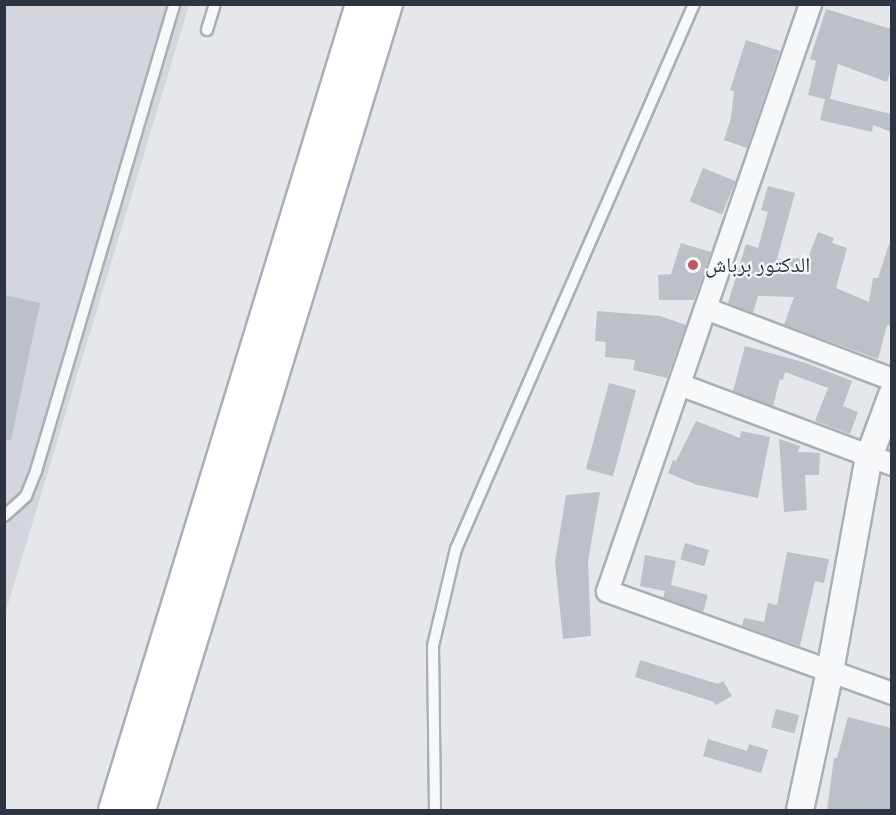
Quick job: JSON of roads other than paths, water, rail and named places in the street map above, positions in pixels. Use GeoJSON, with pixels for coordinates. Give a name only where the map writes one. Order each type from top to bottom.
{"type":"FeatureCollection","features":[{"type":"Feature","properties":{"kind":"main road"},"geometry":{"type":"LineString","coordinates":[[113,810],[360,4]]}},
{"type":"Feature","properties":{"kind":"main road"},"geometry":{"type":"LineString","coordinates":[[141,810],[388,4]]}},
{"type":"Feature","properties":{"kind":"street"},"geometry":{"type":"LineString","coordinates":[[810,4],[607,591],[891,693]]}},
{"type":"Feature","properties":{"kind":"street"},"geometry":{"type":"LineString","coordinates":[[705,308],[891,379]]}},
{"type":"Feature","properties":{"kind":"street"},"geometry":{"type":"LineString","coordinates":[[679,384],[880,460]]}},
{"type":"Feature","properties":{"kind":"street"},"geometry":{"type":"LineString","coordinates":[[801,810],[830,671],[880,460],[891,395]]}},
{"type":"Feature","properties":{"kind":"lane"},"geometry":{"type":"LineString","coordinates":[[4,516],[26,496],[36,471],[174,4]]}},
{"type":"Feature","properties":{"kind":"lane"},"geometry":{"type":"LineString","coordinates":[[207,30],[215,4]]}},
{"type":"Feature","properties":{"kind":"lane"},"geometry":{"type":"LineString","coordinates":[[435,810],[433,646],[456,549],[694,4]]}},
{"type":"Feature","properties":{"kind":"place","name":"الدكتور برباش"},"geometry":{"type":"Point","coordinates":[693,265]}}]}
